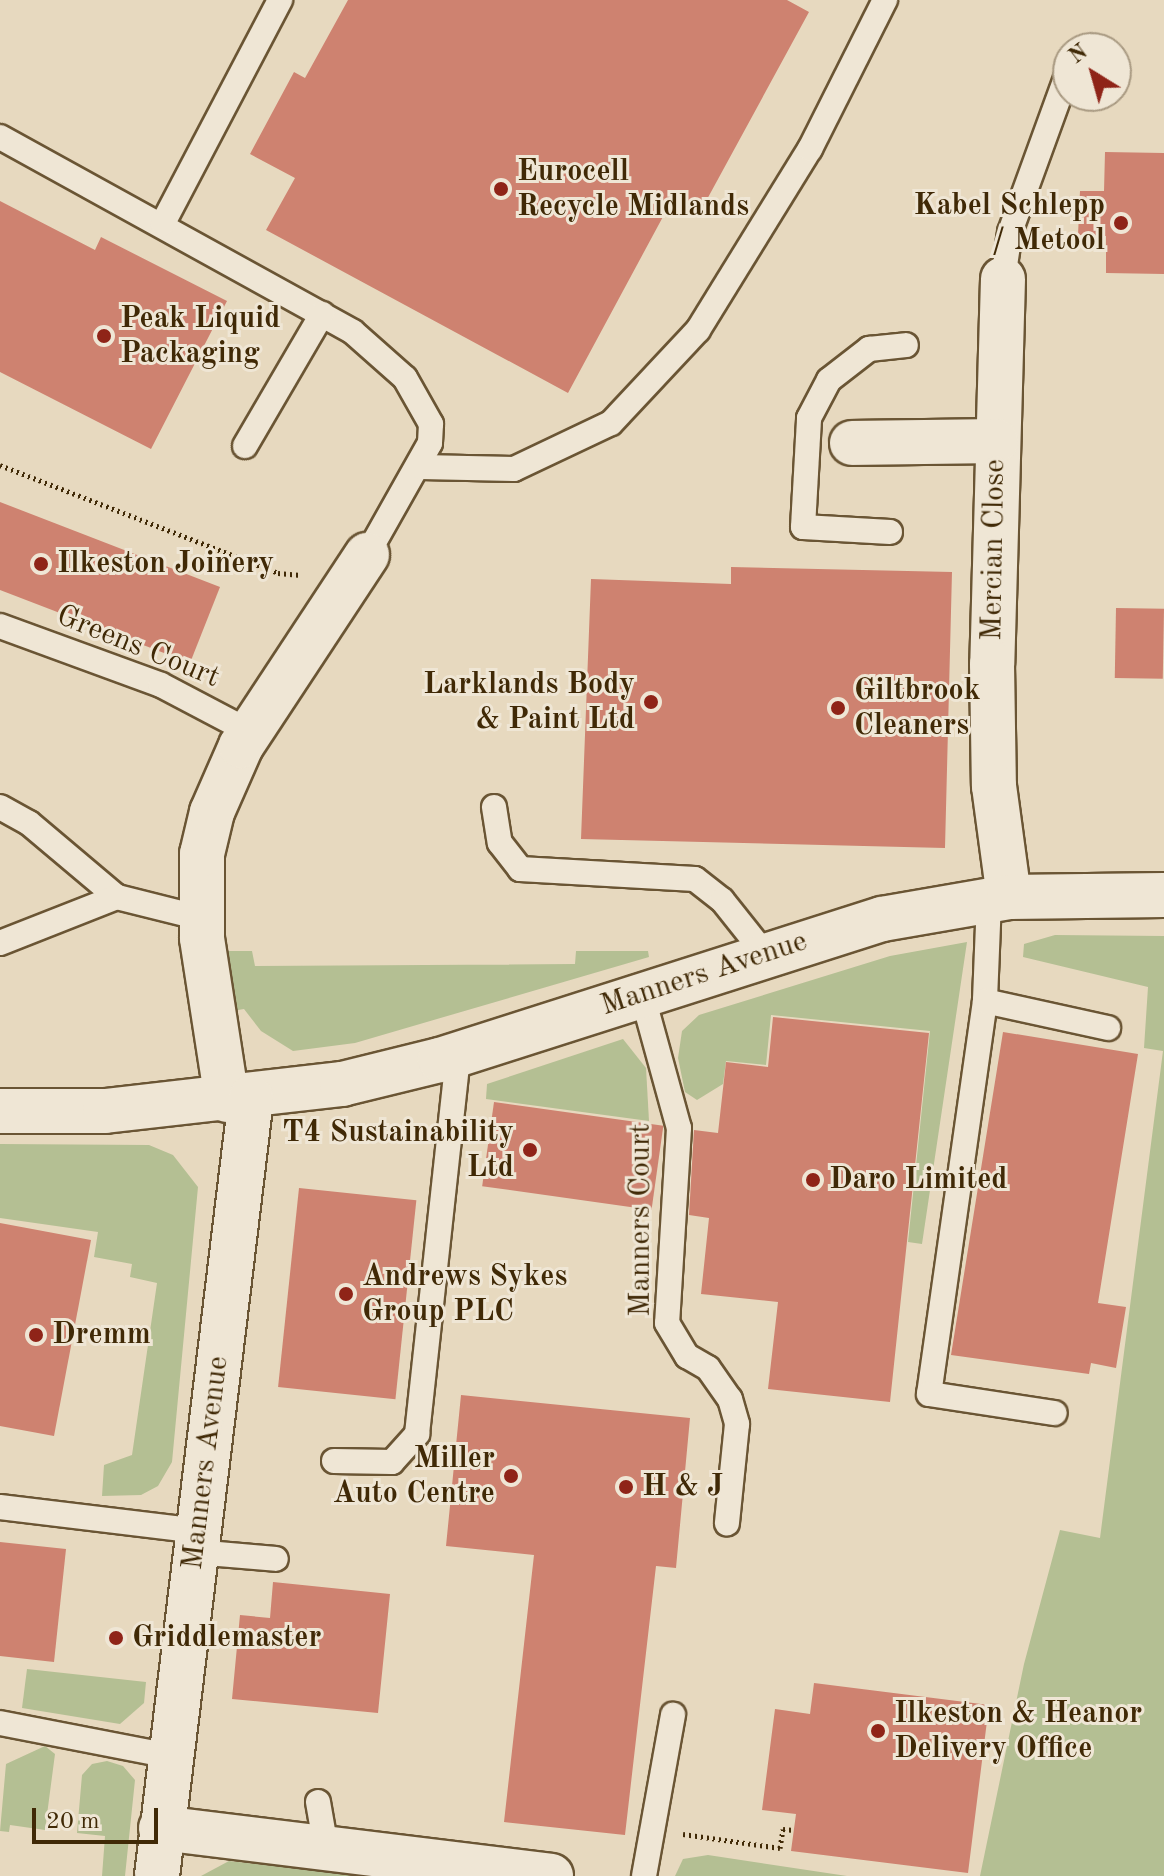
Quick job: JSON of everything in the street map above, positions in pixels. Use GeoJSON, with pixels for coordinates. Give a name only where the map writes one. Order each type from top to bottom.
{"type":"FeatureCollection","features":[{"type":"Feature","properties":{"kind":"street","name":"Mercian Close"},"geometry":{"type":"LineString","coordinates":[[999,899],[994,786],[996,441],[1003,279]]}},
{"type":"Feature","properties":{"kind":"street","name":"Mercian Close"},"geometry":{"type":"LineString","coordinates":[[852,443],[996,441]]}},
{"type":"Feature","properties":{"kind":"street","name":"Manners Avenue"},"geometry":{"type":"LineString","coordinates":[[157,1876],[196,1542],[239,1099],[201,918],[202,854],[212,812],[250,732],[367,555]]}},
{"type":"Feature","properties":{"kind":"street","name":"Manners Avenue"},"geometry":{"type":"LineString","coordinates":[[0,1111],[105,1111],[239,1099],[458,1054],[882,919],[999,899],[1164,895]]}},
{"type":"Feature","properties":{"kind":"street"},"geometry":{"type":"LineString","coordinates":[[161,1828],[326,1848],[476,1871],[551,1876]]}},
{"type":"Feature","properties":{"kind":"lane"},"geometry":{"type":"LineString","coordinates":[[163,223],[280,0]]}},
{"type":"Feature","properties":{"kind":"lane"},"geometry":{"type":"LineString","coordinates":[[421,467],[514,469],[611,423],[698,330],[810,149],[885,0]]}},
{"type":"Feature","properties":{"kind":"lane"},"geometry":{"type":"LineString","coordinates":[[1003,279],[1014,218],[1053,112]]}},
{"type":"Feature","properties":{"kind":"lane"},"geometry":{"type":"LineString","coordinates":[[0,137],[163,223],[353,332],[405,378],[431,424],[421,467],[367,555]]}},
{"type":"Feature","properties":{"kind":"lane"},"geometry":{"type":"LineString","coordinates":[[245,446],[322,314]]}},
{"type":"Feature","properties":{"kind":"lane"},"geometry":{"type":"LineString","coordinates":[[890,532],[803,527],[806,443],[809,418],[829,380],[869,349],[906,345]]}},
{"type":"Feature","properties":{"kind":"lane"},"geometry":{"type":"LineString","coordinates":[[806,443],[852,443]]}},
{"type":"Feature","properties":{"kind":"lane","name":"Greens Court"},"geometry":{"type":"LineString","coordinates":[[0,626],[161,685],[250,732]]}},
{"type":"Feature","properties":{"kind":"lane"},"geometry":{"type":"LineString","coordinates":[[0,807],[29,823],[117,897],[201,918]]}},
{"type":"Feature","properties":{"kind":"lane"},"geometry":{"type":"LineString","coordinates":[[494,807],[500,843],[520,869],[695,879],[722,900],[765,954]]}},
{"type":"Feature","properties":{"kind":"lane"},"geometry":{"type":"LineString","coordinates":[[0,943],[117,897]]}},
{"type":"Feature","properties":{"kind":"lane"},"geometry":{"type":"LineString","coordinates":[[999,899],[929,1394],[1055,1413]]}},
{"type":"Feature","properties":{"kind":"lane","name":"Manners Court"},"geometry":{"type":"LineString","coordinates":[[642,994],[679,1128],[667,1323],[687,1356],[708,1368],[730,1399],[737,1424],[727,1523]]}},
{"type":"Feature","properties":{"kind":"lane"},"geometry":{"type":"LineString","coordinates":[[985,1001],[1108,1028]]}},
{"type":"Feature","properties":{"kind":"lane"},"geometry":{"type":"LineString","coordinates":[[334,1461],[392,1462],[417,1434],[458,1054]]}},
{"type":"Feature","properties":{"kind":"lane"},"geometry":{"type":"LineString","coordinates":[[0,1507],[276,1559]]}},
{"type":"Feature","properties":{"kind":"lane"},"geometry":{"type":"LineString","coordinates":[[644,1876],[673,1715]]}},
{"type":"Feature","properties":{"kind":"lane"},"geometry":{"type":"LineString","coordinates":[[0,1723],[170,1756]]}},
{"type":"Feature","properties":{"kind":"lane"},"geometry":{"type":"LineString","coordinates":[[318,1802],[326,1848]]}},
{"type":"Feature","properties":{"kind":"path"},"geometry":{"type":"LineString","coordinates":[[0,465],[278,573],[313,577],[342,591]]}},
{"type":"Feature","properties":{"kind":"path"},"geometry":{"type":"LineString","coordinates":[[673,1832],[780,1848],[783,1829],[794,1830]]}},
{"type":"Feature","properties":{"kind":"green space"},"geometry":{"type":"Polygon","coordinates":[[[1055,935],[1164,936],[1164,1876],[980,1876],[1024,1664],[1060,1530],[1100,1538],[1163,1051],[1144,1048],[1148,987],[1023,957],[1024,944],[1055,935]]]}},
{"type":"Feature","properties":{"kind":"green space"},"geometry":{"type":"Polygon","coordinates":[[[967,942],[922,1244],[908,1242],[930,1031],[771,1015],[766,1065],[726,1061],[723,1084],[697,1100],[685,1092],[678,1058],[682,1031],[699,1015],[890,956],[967,942]]]}},
{"type":"Feature","properties":{"kind":"green space"},"geometry":{"type":"Polygon","coordinates":[[[223,951],[252,951],[255,966],[575,964],[576,951],[648,951],[649,957],[355,1043],[293,1051],[261,1031],[244,1009],[232,1011],[223,951]]]}},
{"type":"Feature","properties":{"kind":"green space"},"geometry":{"type":"Polygon","coordinates":[[[623,1039],[646,1068],[649,1121],[486,1099],[487,1084],[623,1039]]]}},
{"type":"Feature","properties":{"kind":"green space"},"geometry":{"type":"Polygon","coordinates":[[[0,1144],[149,1145],[173,1155],[198,1187],[172,1462],[158,1486],[141,1495],[102,1496],[104,1465],[132,1455],[157,1283],[130,1277],[132,1264],[94,1257],[98,1232],[0,1218],[0,1144]]]}},
{"type":"Feature","properties":{"kind":"green space"},"geometry":{"type":"Polygon","coordinates":[[[27,1669],[146,1682],[144,1703],[120,1724],[22,1708],[27,1669]]]}},
{"type":"Feature","properties":{"kind":"green space"},"geometry":{"type":"Polygon","coordinates":[[[45,1746],[55,1754],[45,1830],[10,1825],[9,1832],[0,1831],[6,1764],[45,1746]]]}},
{"type":"Feature","properties":{"kind":"green space"},"geometry":{"type":"Polygon","coordinates":[[[107,1761],[123,1766],[135,1780],[125,1876],[102,1876],[105,1836],[77,1833],[82,1775],[92,1764],[107,1761]]]}},
{"type":"Feature","properties":{"kind":"green space"},"geometry":{"type":"Polygon","coordinates":[[[708,1855],[847,1876],[675,1876],[683,1859],[708,1855]]]}},
{"type":"Feature","properties":{"kind":"green space"},"geometry":{"type":"Polygon","coordinates":[[[229,1861],[366,1876],[201,1876],[229,1861]]]}},
{"type":"Feature","properties":{"kind":"building","name":"Eurocell Recycle Midlands"},"geometry":{"type":"Polygon","coordinates":[[[348,0],[787,0],[809,12],[699,214],[672,200],[568,393],[266,230],[295,178],[250,154],[294,72],[305,78],[348,0]]]}},
{"type":"Feature","properties":{"kind":"building","name":"Kabel Schlepp / Metool"},"geometry":{"type":"Polygon","coordinates":[[[1105,152],[1164,153],[1164,274],[1106,273],[1106,236],[1078,235],[1080,191],[1104,191],[1105,152]]]}},
{"type":"Feature","properties":{"kind":"building","name":"Peak Liquid Packaging"},"geometry":{"type":"Polygon","coordinates":[[[0,201],[95,250],[101,237],[227,301],[151,449],[0,372],[0,201]]]}},
{"type":"Feature","properties":{"kind":"building"},"geometry":{"type":"Polygon","coordinates":[[[0,502],[220,587],[190,663],[0,590],[0,502]]]}},
{"type":"Feature","properties":{"kind":"building","name":"Giltbrook Cleaners"},"geometry":{"type":"Polygon","coordinates":[[[731,567],[952,572],[945,848],[581,839],[591,579],[731,584],[731,567]]]}},
{"type":"Feature","properties":{"kind":"building"},"geometry":{"type":"Polygon","coordinates":[[[1116,608],[1164,609],[1163,679],[1115,678],[1116,608]]]}},
{"type":"Feature","properties":{"kind":"building","name":"Daro Limited"},"geometry":{"type":"Polygon","coordinates":[[[773,1017],[929,1033],[890,1402],[768,1389],[778,1302],[701,1294],[709,1218],[689,1215],[694,1130],[718,1133],[726,1062],[768,1067],[773,1017]]]}},
{"type":"Feature","properties":{"kind":"building"},"geometry":{"type":"Polygon","coordinates":[[[1003,1032],[1138,1054],[1098,1303],[1126,1307],[1116,1368],[1091,1363],[1089,1374],[951,1355],[1003,1032]]]}},
{"type":"Feature","properties":{"kind":"building"},"geometry":{"type":"Polygon","coordinates":[[[494,1102],[663,1126],[652,1210],[482,1186],[494,1102]]]}},
{"type":"Feature","properties":{"kind":"building","name":"Andrews Sykes Group PLC"},"geometry":{"type":"Polygon","coordinates":[[[299,1188],[416,1200],[395,1399],[278,1387],[299,1188]]]}},
{"type":"Feature","properties":{"kind":"building","name":"Dremm"},"geometry":{"type":"Polygon","coordinates":[[[0,1223],[91,1240],[54,1436],[0,1426],[0,1223]]]}},
{"type":"Feature","properties":{"kind":"building"},"geometry":{"type":"Polygon","coordinates":[[[461,1395],[690,1418],[676,1568],[656,1566],[625,1835],[504,1822],[534,1555],[446,1546],[461,1395]]]}},
{"type":"Feature","properties":{"kind":"building"},"geometry":{"type":"Polygon","coordinates":[[[0,1542],[66,1549],[54,1662],[0,1656],[0,1542]]]}},
{"type":"Feature","properties":{"kind":"building"},"geometry":{"type":"Polygon","coordinates":[[[273,1582],[390,1594],[378,1713],[232,1699],[240,1615],[270,1618],[273,1582]]]}},
{"type":"Feature","properties":{"kind":"building"},"geometry":{"type":"Polygon","coordinates":[[[814,1683],[989,1705],[968,1873],[791,1851],[796,1814],[762,1810],[775,1709],[810,1714],[814,1683]]]}},
{"type":"Feature","properties":{"kind":"place","name":"Eurocell Recycle Midlands"},"geometry":{"type":"Point","coordinates":[501,189]}},
{"type":"Feature","properties":{"kind":"place","name":"Kabel Schlepp / Metool"},"geometry":{"type":"Point","coordinates":[1121,223]}},
{"type":"Feature","properties":{"kind":"place","name":"Peak Liquid Packaging"},"geometry":{"type":"Point","coordinates":[104,336]}},
{"type":"Feature","properties":{"kind":"place","name":"Ilkeston Joinery"},"geometry":{"type":"Point","coordinates":[41,564]}},
{"type":"Feature","properties":{"kind":"place","name":"Larklands Body & Paint Ltd"},"geometry":{"type":"Point","coordinates":[651,702]}},
{"type":"Feature","properties":{"kind":"place","name":"Giltbrook Cleaners"},"geometry":{"type":"Point","coordinates":[838,708]}},
{"type":"Feature","properties":{"kind":"place","name":"T4 Sustainability Ltd"},"geometry":{"type":"Point","coordinates":[530,1150]}},
{"type":"Feature","properties":{"kind":"place","name":"Daro Limited"},"geometry":{"type":"Point","coordinates":[813,1180]}},
{"type":"Feature","properties":{"kind":"place","name":"Andrews Sykes Group PLC"},"geometry":{"type":"Point","coordinates":[346,1294]}},
{"type":"Feature","properties":{"kind":"place","name":"Dremm"},"geometry":{"type":"Point","coordinates":[36,1335]}},
{"type":"Feature","properties":{"kind":"place","name":"Miller Auto Centre"},"geometry":{"type":"Point","coordinates":[511,1476]}},
{"type":"Feature","properties":{"kind":"place","name":"H & J"},"geometry":{"type":"Point","coordinates":[626,1487]}},
{"type":"Feature","properties":{"kind":"place","name":"Griddlemaster"},"geometry":{"type":"Point","coordinates":[116,1638]}},
{"type":"Feature","properties":{"kind":"place","name":"Ilkeston & Heanor Delivery Office"},"geometry":{"type":"Point","coordinates":[878,1731]}}]}
